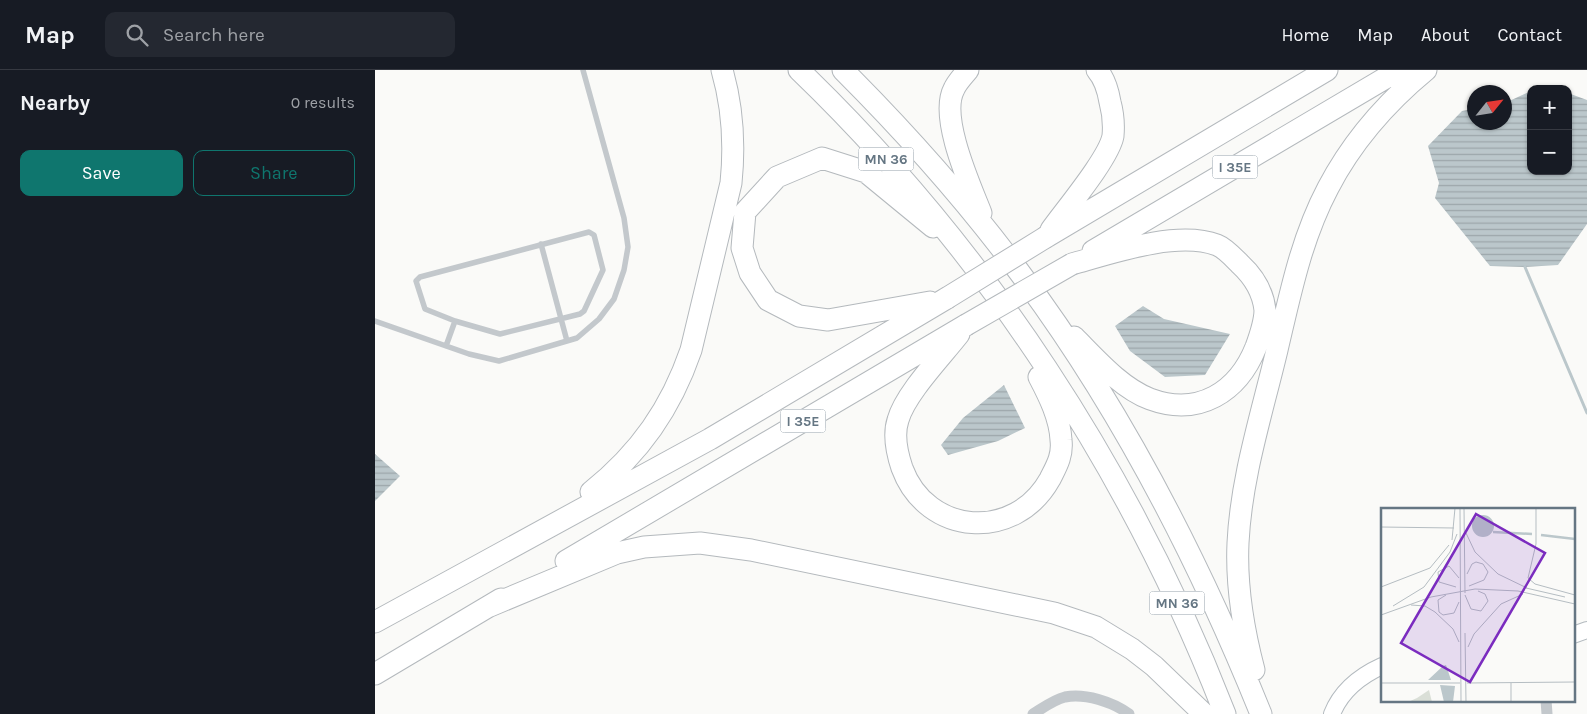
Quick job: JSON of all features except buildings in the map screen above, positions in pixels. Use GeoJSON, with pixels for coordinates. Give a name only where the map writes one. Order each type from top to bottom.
{"type":"FeatureCollection","features":[{"type":"Feature","properties":{"kind":"highway"},"geometry":{"type":"LineString","coordinates":[[546,528],[610,477],[640,447],[670,401],[682,376],[691,350],[731,183],[733,122],[722,70]]}},
{"type":"Feature","properties":{"kind":"highway","name":"MN 36"},"geometry":{"type":"LineString","coordinates":[[799,70],[893,166],[959,246],[1076,413],[1127,501],[1191,632],[1225,714]]}},
{"type":"Feature","properties":{"kind":"highway","name":"MN 36"},"geometry":{"type":"LineString","coordinates":[[843,70],[898,127],[987,230],[1048,313],[1123,432],[1173,524],[1223,626],[1263,714]]}},
{"type":"Feature","properties":{"kind":"highway"},"geometry":{"type":"LineString","coordinates":[[968,70],[953,90],[953,133],[958,154],[987,230]]}},
{"type":"Feature","properties":{"kind":"highway"},"geometry":{"type":"LineString","coordinates":[[1049,234],[1101,162],[1113,137],[1113,113],[1110,100],[1104,77],[1097,70]]}},
{"type":"Feature","properties":{"kind":"highway","name":"I 35E"},"geometry":{"type":"LineString","coordinates":[[375,622],[710,440],[1049,234],[1327,70]]}},
{"type":"Feature","properties":{"kind":"highway","name":"I 35E"},"geometry":{"type":"LineString","coordinates":[[383,669],[1399,70]]}},
{"type":"Feature","properties":{"kind":"highway"},"geometry":{"type":"LineString","coordinates":[[1263,714],[1241,611],[1238,543],[1248,472],[1296,270],[1314,217],[1344,160],[1383,109],[1426,70]]}},
{"type":"Feature","properties":{"kind":"highway"},"geometry":{"type":"LineString","coordinates":[[943,300],[828,320],[799,316],[768,300],[750,273],[741,248],[745,212],[777,177],[822,158],[866,172],[910,210],[959,246]]}},
{"type":"Feature","properties":{"kind":"highway"},"geometry":{"type":"LineString","coordinates":[[1048,313],[1131,388],[1150,399],[1177,406],[1203,402],[1226,391],[1239,379],[1250,362],[1265,310],[1258,286],[1235,259],[1217,245],[1181,240],[1151,243],[1072,264]]}},
{"type":"Feature","properties":{"kind":"highway"},"geometry":{"type":"LineString","coordinates":[[963,328],[908,398],[897,420],[896,445],[907,482],[922,501],[937,512],[955,520],[972,524],[993,522],[1021,512],[1036,500],[1060,461],[1061,451],[1058,422],[1049,397],[1014,322]]}},
{"type":"Feature","properties":{"kind":"highway"},"geometry":{"type":"LineString","coordinates":[[490,606],[617,553],[672,544],[728,546],[1053,613],[1095,627],[1154,666],[1204,714]]}},
{"type":"Feature","properties":{"kind":"street"},"geometry":{"type":"LineString","coordinates":[[1575,634],[1587,630]]}},
{"type":"Feature","properties":{"kind":"street"},"geometry":{"type":"LineString","coordinates":[[1332,714],[1342,695],[1353,684],[1381,667]]}},
{"type":"Feature","properties":{"kind":"street"},"geometry":{"type":"LineString","coordinates":[[1033,714],[1054,701],[1065,697],[1080,696],[1095,699],[1127,713]]}},
{"type":"Feature","properties":{"kind":"lane"},"geometry":{"type":"LineString","coordinates":[[375,322],[469,354],[499,361],[577,338],[599,319],[614,299],[624,270],[628,247],[620,201],[583,70]]}},
{"type":"Feature","properties":{"kind":"lane"},"geometry":{"type":"LineString","coordinates":[[592,232],[603,270],[584,311],[560,319],[500,334],[425,310],[416,281],[420,278],[541,244],[592,232]]}},
{"type":"Feature","properties":{"kind":"lane"},"geometry":{"type":"LineString","coordinates":[[541,244],[567,341]]}},
{"type":"Feature","properties":{"kind":"lane"},"geometry":{"type":"LineString","coordinates":[[446,346],[455,321]]}},
{"type":"Feature","properties":{"kind":"shaded area"},"geometry":{"type":"Polygon","coordinates":[[[1527,93],[1527,175],[1572,175],[1572,94],[1587,100],[1587,224],[1558,265],[1525,267],[1490,266],[1435,198],[1439,183],[1428,146],[1462,111],[1467,110],[1467,130],[1512,130],[1512,100],[1527,93]]]}},
{"type":"Feature","properties":{"kind":"shaded area"},"geometry":{"type":"Polygon","coordinates":[[[1143,306],[1164,319],[1230,334],[1205,375],[1165,377],[1130,351],[1115,326],[1143,306]]]}},
{"type":"Feature","properties":{"kind":"shaded area"},"geometry":{"type":"Polygon","coordinates":[[[1004,385],[1025,428],[998,441],[948,455],[941,445],[963,418],[1004,385]]]}},
{"type":"Feature","properties":{"kind":"shaded area"},"geometry":{"type":"Polygon","coordinates":[[[375,454],[400,476],[375,501],[375,454]]]}},
{"type":"Feature","properties":{"kind":"waterway"},"geometry":{"type":"LineString","coordinates":[[1525,267],[1587,413]]}}]}
